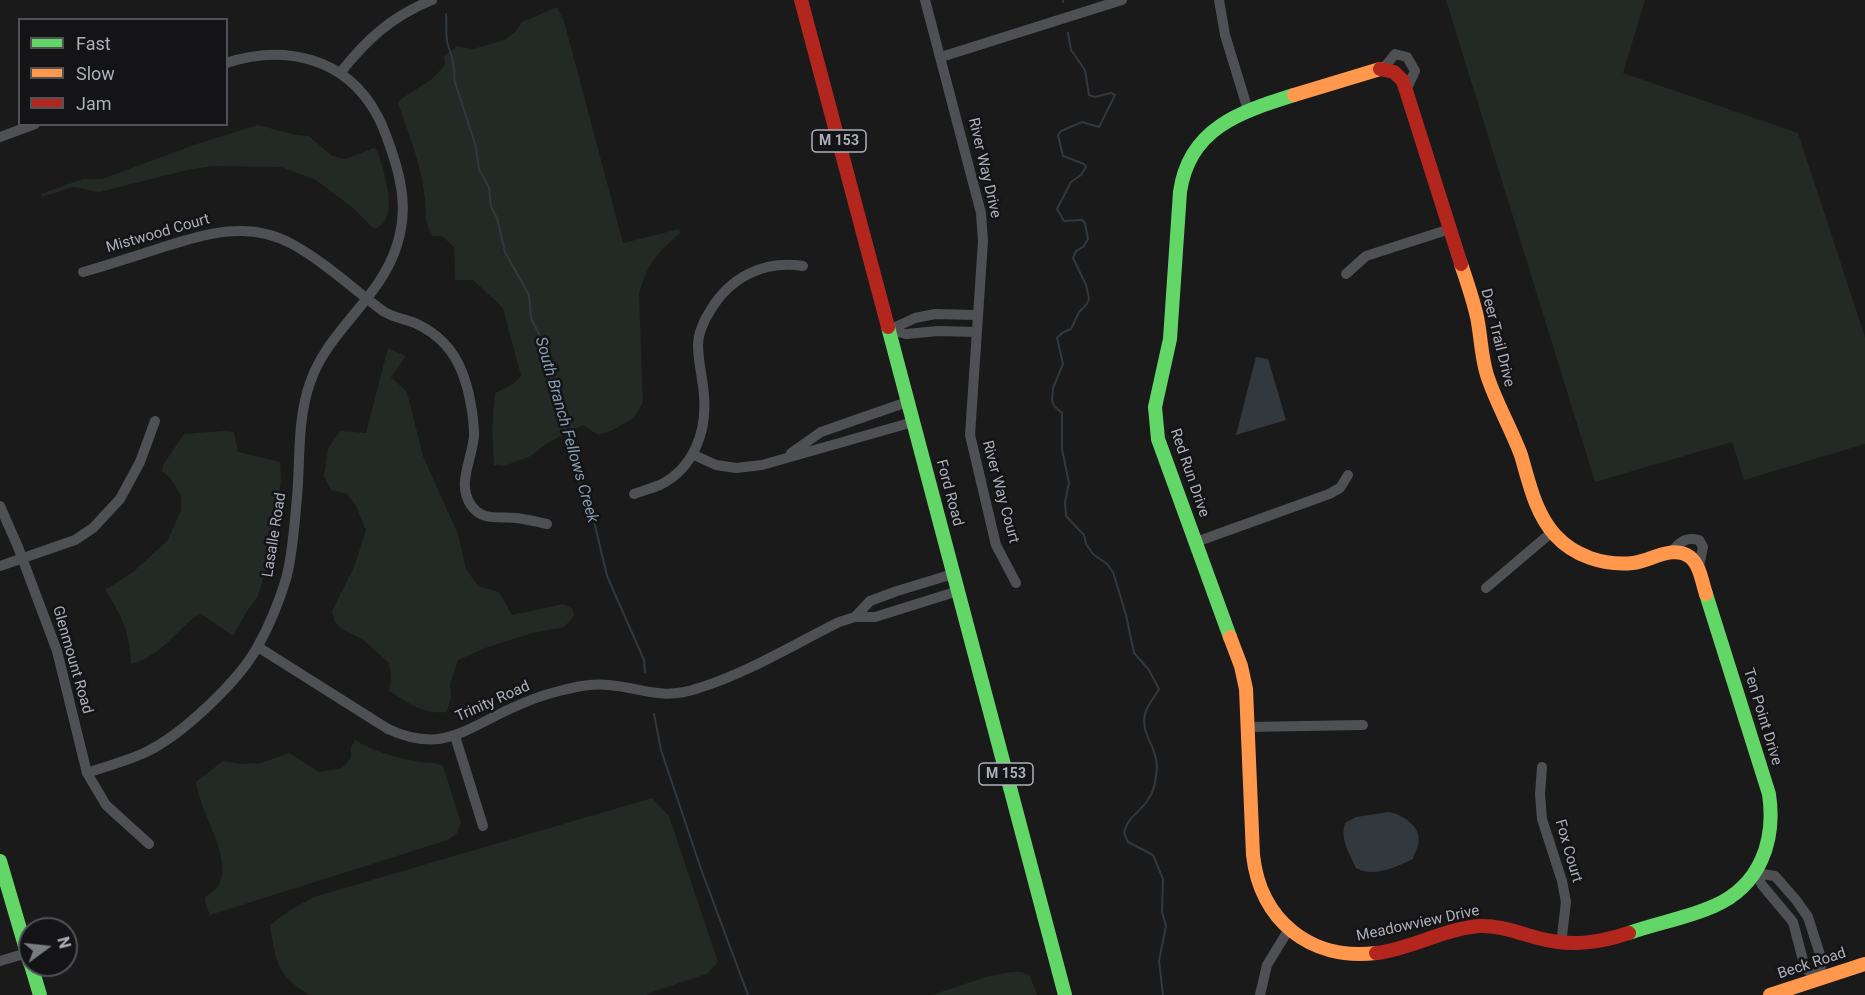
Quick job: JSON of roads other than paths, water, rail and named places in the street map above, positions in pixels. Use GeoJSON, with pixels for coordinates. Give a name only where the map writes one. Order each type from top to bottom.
{"type":"FeatureCollection","features":[{"type":"Feature","properties":{"kind":"street"},"geometry":{"type":"LineString","coordinates":[[340,74],[362,46],[380,30],[414,7],[432,0]]}},
{"type":"Feature","properties":{"kind":"street","name":"Ford Road"},"geometry":{"type":"LineString","coordinates":[[801,0],[1065,995]]}},
{"type":"Feature","properties":{"kind":"street","name":"River Way Drive"},"geometry":{"type":"LineString","coordinates":[[925,0],[981,213],[983,241],[976,332]]}},
{"type":"Feature","properties":{"kind":"street"},"geometry":{"type":"LineString","coordinates":[[941,57],[1122,0]]}},
{"type":"Feature","properties":{"kind":"street"},"geometry":{"type":"LineString","coordinates":[[1219,0],[1225,35],[1248,110]]}},
{"type":"Feature","properties":{"kind":"street","name":"Red Run Drive"},"geometry":{"type":"LineString","coordinates":[[1289,929],[1268,903],[1255,870],[1246,689],[1241,666],[1158,439],[1154,415],[1155,393],[1168,352],[1172,327],[1179,191],[1187,164],[1203,139],[1222,122],[1248,110],[1387,70],[1395,54],[1407,57]]}},
{"type":"Feature","properties":{"kind":"street","name":"Lasalle Road"},"geometry":{"type":"LineString","coordinates":[[87,773],[147,752],[175,734],[228,686],[258,647],[286,578],[297,505],[304,403],[310,381],[319,361],[389,265],[397,244],[404,212],[403,192],[389,142],[377,115],[360,91],[340,74],[314,61],[292,55],[257,55],[228,62]]}},
{"type":"Feature","properties":{"kind":"street","name":"Deer Trail Drive"},"geometry":{"type":"LineString","coordinates":[[1406,90],[1415,71],[1407,57]]}},
{"type":"Feature","properties":{"kind":"street","name":"Deer Trail Drive"},"geometry":{"type":"LineString","coordinates":[[1387,70],[1399,75],[1406,90],[1475,310],[1488,381],[1517,443],[1538,509],[1552,532],[1574,551],[1602,562],[1646,561],[1679,553],[1680,541],[1690,538],[1699,540]]}},
{"type":"Feature","properties":{"kind":"street"},"geometry":{"type":"LineString","coordinates":[[0,136],[29,126]]}},
{"type":"Feature","properties":{"kind":"street"},"geometry":{"type":"LineString","coordinates":[[1346,274],[1366,256],[1450,229]]}},
{"type":"Feature","properties":{"kind":"street","name":"Mistwood Court"},"geometry":{"type":"LineString","coordinates":[[83,272],[204,234],[251,230],[266,232],[292,244],[367,297],[385,313],[417,324],[440,339],[453,354],[463,373],[468,391],[474,435],[465,477],[465,494],[471,507],[482,515],[496,519],[513,517],[547,524]]}},
{"type":"Feature","properties":{"kind":"street"},"geometry":{"type":"LineString","coordinates":[[634,494],[662,484],[694,455],[705,420],[705,396],[698,343],[705,320],[716,300],[731,285],[747,274],[765,267],[786,263],[803,266]]}},
{"type":"Feature","properties":{"kind":"street"},"geometry":{"type":"LineString","coordinates":[[889,330],[915,318],[935,314],[977,315]]}},
{"type":"Feature","properties":{"kind":"street"},"geometry":{"type":"LineString","coordinates":[[889,330],[906,334],[938,331],[976,332]]}},
{"type":"Feature","properties":{"kind":"street","name":"River Way Court"},"geometry":{"type":"LineString","coordinates":[[976,332],[970,416],[971,446],[996,545],[1016,583]]}},
{"type":"Feature","properties":{"kind":"street"},"geometry":{"type":"LineString","coordinates":[[783,459],[821,432],[834,426],[908,402]]}},
{"type":"Feature","properties":{"kind":"street"},"geometry":{"type":"LineString","coordinates":[[0,566],[75,540],[93,528],[120,499],[140,462],[155,421]]}},
{"type":"Feature","properties":{"kind":"street"},"geometry":{"type":"LineString","coordinates":[[694,455],[716,465],[735,468],[762,465],[913,422]]}},
{"type":"Feature","properties":{"kind":"street"},"geometry":{"type":"LineString","coordinates":[[834,426],[838,442]]}},
{"type":"Feature","properties":{"kind":"street"},"geometry":{"type":"LineString","coordinates":[[1196,542],[1329,494],[1340,488],[1348,475]]}},
{"type":"Feature","properties":{"kind":"street","name":"Glenmount Road"},"geometry":{"type":"LineString","coordinates":[[0,506],[57,651],[87,773],[106,805],[149,844]]}},
{"type":"Feature","properties":{"kind":"street"},"geometry":{"type":"LineString","coordinates":[[1486,588],[1552,532]]}},
{"type":"Feature","properties":{"kind":"street","name":"Ten Point Drive"},"geometry":{"type":"LineString","coordinates":[[1698,571],[1703,547],[1699,540]]}},
{"type":"Feature","properties":{"kind":"street","name":"Ten Point Drive"},"geometry":{"type":"LineString","coordinates":[[1679,553],[1694,561],[1698,571],[1771,803],[1773,819],[1771,836],[1756,873]]}},
{"type":"Feature","properties":{"kind":"street","name":"Trinity Road"},"geometry":{"type":"LineString","coordinates":[[855,617],[870,601],[953,574]]}},
{"type":"Feature","properties":{"kind":"street","name":"Trinity Road"},"geometry":{"type":"LineString","coordinates":[[258,647],[398,733],[429,739],[465,733],[525,702],[575,687],[610,685],[655,694],[677,694],[697,689],[721,680],[839,622],[855,617],[875,616],[957,591]]}},
{"type":"Feature","properties":{"kind":"street"},"geometry":{"type":"LineString","coordinates":[[1247,727],[1363,725]]}},
{"type":"Feature","properties":{"kind":"street"},"geometry":{"type":"LineString","coordinates":[[456,736],[483,826]]}},
{"type":"Feature","properties":{"kind":"street","name":"Fox Court"},"geometry":{"type":"LineString","coordinates":[[1542,766],[1540,794],[1542,819],[1562,881],[1566,902],[1561,944]]}},
{"type":"Feature","properties":{"kind":"street"},"geometry":{"type":"LineString","coordinates":[[0,861],[18,922]]}},
{"type":"Feature","properties":{"kind":"street"},"geometry":{"type":"LineString","coordinates":[[1756,873],[1774,876],[1808,917],[1822,961],[1818,980]]}},
{"type":"Feature","properties":{"kind":"street"},"geometry":{"type":"LineString","coordinates":[[1756,873],[1762,885],[1793,922],[1805,968],[1818,980]]}},
{"type":"Feature","properties":{"kind":"street","name":"Meadowview Drive"},"geometry":{"type":"LineString","coordinates":[[1289,929],[1318,947],[1352,955],[1383,952],[1479,926],[1504,928],[1561,944],[1578,945],[1597,942],[1712,907],[1733,896],[1756,873]]}},
{"type":"Feature","properties":{"kind":"street"},"geometry":{"type":"LineString","coordinates":[[1793,922],[1808,917]]}},
{"type":"Feature","properties":{"kind":"street"},"geometry":{"type":"LineString","coordinates":[[1260,995],[1266,965],[1289,929]]}},
{"type":"Feature","properties":{"kind":"street"},"geometry":{"type":"LineString","coordinates":[[0,961],[18,960]]}},
{"type":"Feature","properties":{"kind":"street","name":"Beck Road"},"geometry":{"type":"LineString","coordinates":[[1770,995],[1865,964]]}},
{"type":"Feature","properties":{"kind":"street"},"geometry":{"type":"LineString","coordinates":[[34,977],[40,995]]}},
{"type":"Feature","properties":{"kind":"waterway","name":"South Branch Fellows Creek"},"geometry":{"type":"LineString","coordinates":[[446,14],[447,38],[454,67],[454,79],[476,147],[479,170],[489,187],[491,207],[497,218],[505,252],[529,295],[531,318],[543,342],[556,400],[565,417],[564,427],[573,451],[577,476],[592,513],[607,576],[644,660],[645,672]]}},
{"type":"Feature","properties":{"kind":"waterway"},"geometry":{"type":"LineString","coordinates":[[1068,33],[1071,50],[1085,70],[1089,95],[1095,97],[1111,93],[1115,95],[1099,127],[1082,122],[1061,131],[1058,135],[1063,156],[1084,164],[1086,167],[1081,175],[1071,182],[1057,209],[1064,221],[1082,220],[1085,223],[1088,239],[1083,247],[1076,251],[1073,258],[1086,285],[1089,298],[1071,329],[1057,338],[1063,364],[1053,388],[1052,400],[1054,406],[1062,413],[1062,449],[1069,483],[1065,502],[1066,516],[1084,535],[1086,544],[1093,554],[1107,564],[1113,572],[1134,653],[1149,670],[1159,689],[1147,707],[1144,721],[1157,762],[1154,787],[1151,795],[1129,822],[1124,833],[1128,842],[1153,855],[1163,879],[1162,912],[1166,926],[1159,961],[1163,995]]}},
{"type":"Feature","properties":{"kind":"waterway","name":"South Branch Fellows Creek"},"geometry":{"type":"LineString","coordinates":[[654,714],[661,750],[701,869],[748,995]]}}]}
